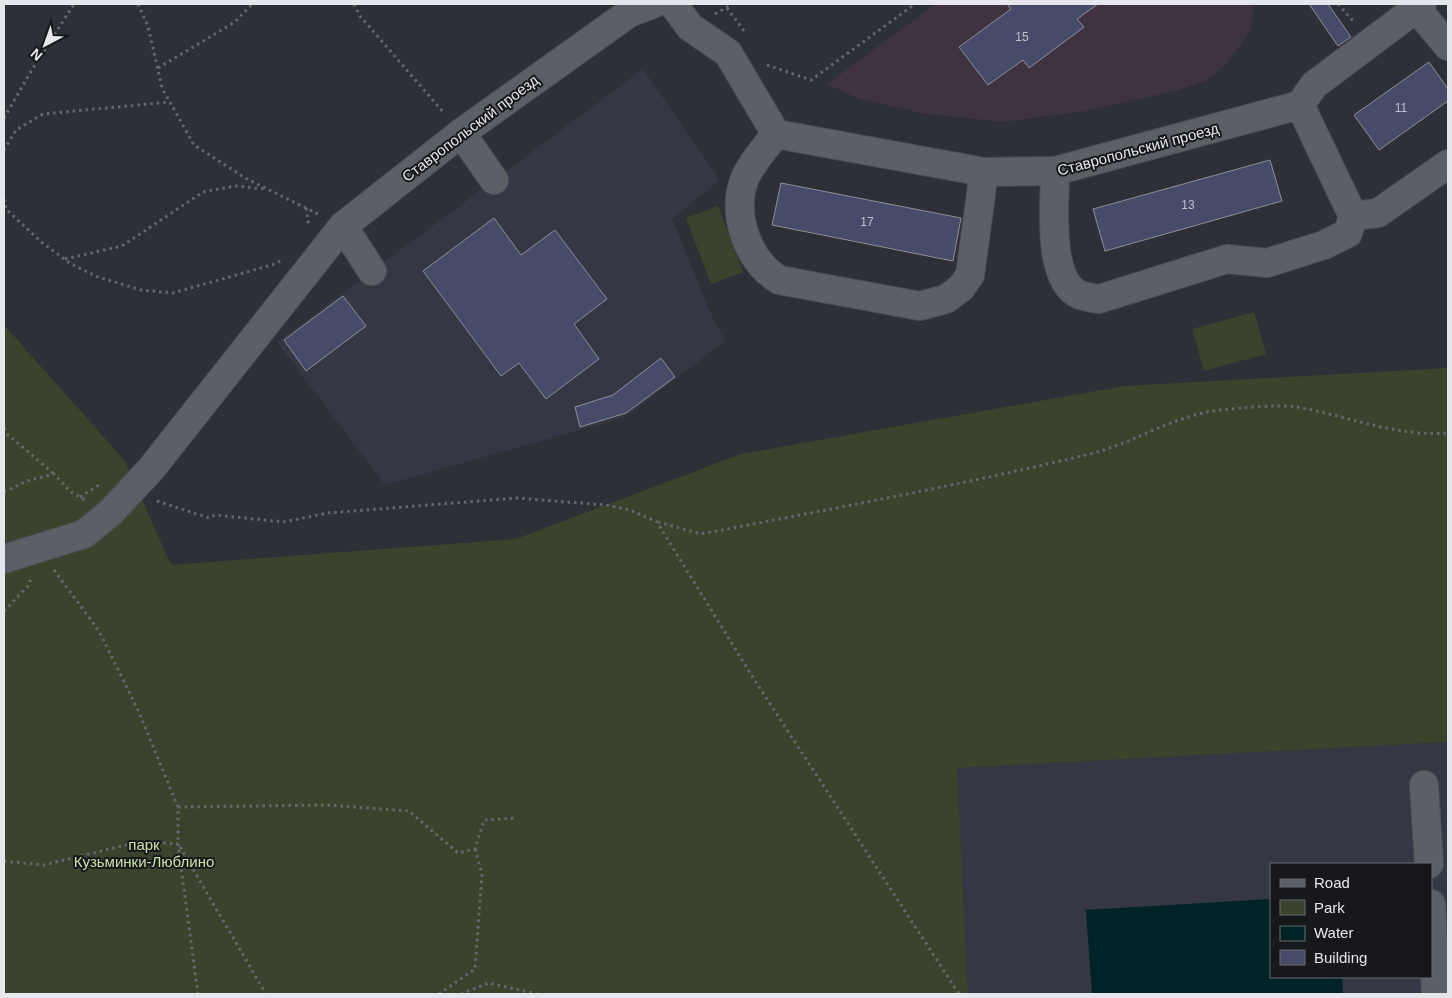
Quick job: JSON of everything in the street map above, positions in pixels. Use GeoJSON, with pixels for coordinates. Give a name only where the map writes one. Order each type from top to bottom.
{"type":"FeatureCollection","features":[{"type":"Feature","properties":{"kind":"street","name":"Ставропольский проезд"},"geometry":{"type":"LineString","coordinates":[[4,559],[84,534],[111,512],[151,469],[294,267],[461,133],[629,13],[653,4]]}},
{"type":"Feature","properties":{"kind":"street"},"geometry":{"type":"LineString","coordinates":[[672,4],[690,26],[728,53],[776,134],[746,178],[740,216],[745,234],[758,263],[766,272],[779,280],[920,306],[946,299],[961,288],[970,275],[984,172]]}},
{"type":"Feature","properties":{"kind":"street"},"geometry":{"type":"LineString","coordinates":[[1055,171],[1054,242],[1057,260],[1067,283],[1079,295],[1099,299],[1226,259],[1268,263],[1324,245],[1348,233],[1353,216],[1300,105],[1314,85],[1420,6],[1448,46]]}},
{"type":"Feature","properties":{"kind":"street","name":"Ставропольский проезд"},"geometry":{"type":"LineString","coordinates":[[776,134],[984,172],[1055,171],[1300,105]]}},
{"type":"Feature","properties":{"kind":"street"},"geometry":{"type":"LineString","coordinates":[[461,133],[494,180]]}},
{"type":"Feature","properties":{"kind":"street"},"geometry":{"type":"LineString","coordinates":[[1353,216],[1378,213],[1448,164]]}},
{"type":"Feature","properties":{"kind":"street"},"geometry":{"type":"LineString","coordinates":[[343,226],[372,271]]}},
{"type":"Feature","properties":{"kind":"street"},"geometry":{"type":"LineString","coordinates":[[1424,785],[1428,863]]}},
{"type":"Feature","properties":{"kind":"street"},"geometry":{"type":"LineString","coordinates":[[1432,922],[1436,994]]}},
{"type":"Feature","properties":{"kind":"path"},"geometry":{"type":"LineString","coordinates":[[4,118],[32,68],[74,4]]}},
{"type":"Feature","properties":{"kind":"path"},"geometry":{"type":"LineString","coordinates":[[138,4],[148,26],[162,88],[194,145],[247,179],[343,226]]}},
{"type":"Feature","properties":{"kind":"path"},"geometry":{"type":"LineString","coordinates":[[158,68],[235,22],[252,4]]}},
{"type":"Feature","properties":{"kind":"path"},"geometry":{"type":"LineString","coordinates":[[354,4],[360,16],[461,133]]}},
{"type":"Feature","properties":{"kind":"path"},"geometry":{"type":"LineString","coordinates":[[765,65],[811,80],[915,4]]}},
{"type":"Feature","properties":{"kind":"path"},"geometry":{"type":"LineString","coordinates":[[727,8],[749,37]]}},
{"type":"Feature","properties":{"kind":"path"},"geometry":{"type":"LineString","coordinates":[[4,150],[16,130],[43,114],[170,102]]}},
{"type":"Feature","properties":{"kind":"path"},"geometry":{"type":"LineString","coordinates":[[65,259],[122,246],[203,192],[236,186],[268,190]]}},
{"type":"Feature","properties":{"kind":"path"},"geometry":{"type":"LineString","coordinates":[[4,199],[6,209],[40,241],[65,259],[98,277],[142,290],[173,293],[276,264],[294,267]]}},
{"type":"Feature","properties":{"kind":"path"},"geometry":{"type":"LineString","coordinates":[[306,208],[310,230]]}},
{"type":"Feature","properties":{"kind":"path"},"geometry":{"type":"LineString","coordinates":[[130,492],[209,518],[215,515],[283,522],[328,512],[518,498],[606,505],[630,510],[657,522],[701,534],[983,480],[1103,451],[1166,424],[1218,410],[1296,407],[1374,426],[1427,435],[1448,433]]}},
{"type":"Feature","properties":{"kind":"path"},"geometry":{"type":"LineString","coordinates":[[4,428],[7,434],[54,474],[71,492],[80,497]]}},
{"type":"Feature","properties":{"kind":"path"},"geometry":{"type":"LineString","coordinates":[[4,492],[27,482],[54,474]]}},
{"type":"Feature","properties":{"kind":"path"},"geometry":{"type":"LineString","coordinates":[[657,522],[750,672],[959,994]]}},
{"type":"Feature","properties":{"kind":"path"},"geometry":{"type":"LineString","coordinates":[[38,548],[99,631],[138,710],[178,807],[178,844],[198,994]]}},
{"type":"Feature","properties":{"kind":"path"},"geometry":{"type":"LineString","coordinates":[[178,807],[326,806],[409,811],[458,853],[475,849]]}},
{"type":"Feature","properties":{"kind":"path"},"geometry":{"type":"LineString","coordinates":[[439,994],[475,969],[482,874],[475,849],[484,820],[516,818]]}},
{"type":"Feature","properties":{"kind":"path"},"geometry":{"type":"LineString","coordinates":[[4,861],[44,865],[142,841],[178,844]]}},
{"type":"Feature","properties":{"kind":"path"},"geometry":{"type":"LineString","coordinates":[[178,844],[266,994]]}},
{"type":"Feature","properties":{"kind":"path"},"geometry":{"type":"LineString","coordinates":[[460,994],[489,983],[537,994]]}},
{"type":"Feature","properties":{"kind":"shaded area"},"geometry":{"type":"Polygon","coordinates":[[[936,4],[1255,4],[1249,32],[1228,62],[1208,80],[1174,91],[1086,111],[1003,122],[921,113],[860,99],[827,84],[936,4]]]}},
{"type":"Feature","properties":{"kind":"shaded area"},"geometry":{"type":"Polygon","coordinates":[[[643,69],[720,180],[672,219],[712,316],[725,341],[625,417],[385,485],[277,342],[643,69]]]}},
{"type":"Feature","properties":{"kind":"shaded area"},"geometry":{"type":"Polygon","coordinates":[[[1448,742],[1448,994],[968,994],[956,768],[1448,742]]]}},
{"type":"Feature","properties":{"kind":"green space"},"geometry":{"type":"Polygon","coordinates":[[[718,206],[743,272],[711,284],[686,218],[718,206]]]}},
{"type":"Feature","properties":{"kind":"green space"},"geometry":{"type":"Polygon","coordinates":[[[1254,312],[1266,354],[1204,371],[1192,329],[1254,312]]]}},
{"type":"Feature","properties":{"kind":"green space","name":"парк Кузьминки-Люблино"},"geometry":{"type":"Polygon","coordinates":[[[4,325],[125,461],[171,565],[516,539],[741,454],[1124,386],[1448,368],[1448,742],[957,768],[968,994],[4,994],[4,325]]]}},
{"type":"Feature","properties":{"kind":"water"},"geometry":{"type":"Polygon","coordinates":[[[1270,899],[1270,978],[1342,978],[1343,994],[1092,994],[1086,910],[1270,899]]]}},
{"type":"Feature","properties":{"kind":"building"},"geometry":{"type":"Polygon","coordinates":[[[1007,4],[1098,4],[1077,19],[1084,27],[1029,68],[1023,60],[988,85],[959,47],[1011,9],[1007,4]]]}},
{"type":"Feature","properties":{"kind":"building"},"geometry":{"type":"Polygon","coordinates":[[[1309,4],[1328,4],[1351,37],[1338,46],[1309,4]]]}},
{"type":"Feature","properties":{"kind":"building"},"geometry":{"type":"Polygon","coordinates":[[[1429,62],[1448,89],[1448,101],[1379,150],[1354,115],[1429,62]]]}},
{"type":"Feature","properties":{"kind":"building"},"geometry":{"type":"Polygon","coordinates":[[[1270,160],[1282,201],[1105,251],[1093,209],[1270,160]]]}},
{"type":"Feature","properties":{"kind":"building"},"geometry":{"type":"Polygon","coordinates":[[[781,183],[961,218],[953,261],[772,225],[781,183]]]}},
{"type":"Feature","properties":{"kind":"building"},"geometry":{"type":"Polygon","coordinates":[[[494,218],[521,255],[555,230],[607,299],[574,324],[599,359],[546,399],[519,363],[501,376],[423,271],[494,218]]]}},
{"type":"Feature","properties":{"kind":"building"},"geometry":{"type":"Polygon","coordinates":[[[343,296],[366,326],[306,371],[284,340],[343,296]]]}},
{"type":"Feature","properties":{"kind":"building"},"geometry":{"type":"Polygon","coordinates":[[[661,358],[675,377],[626,413],[580,427],[575,407],[613,395],[661,358]]]}}]}
